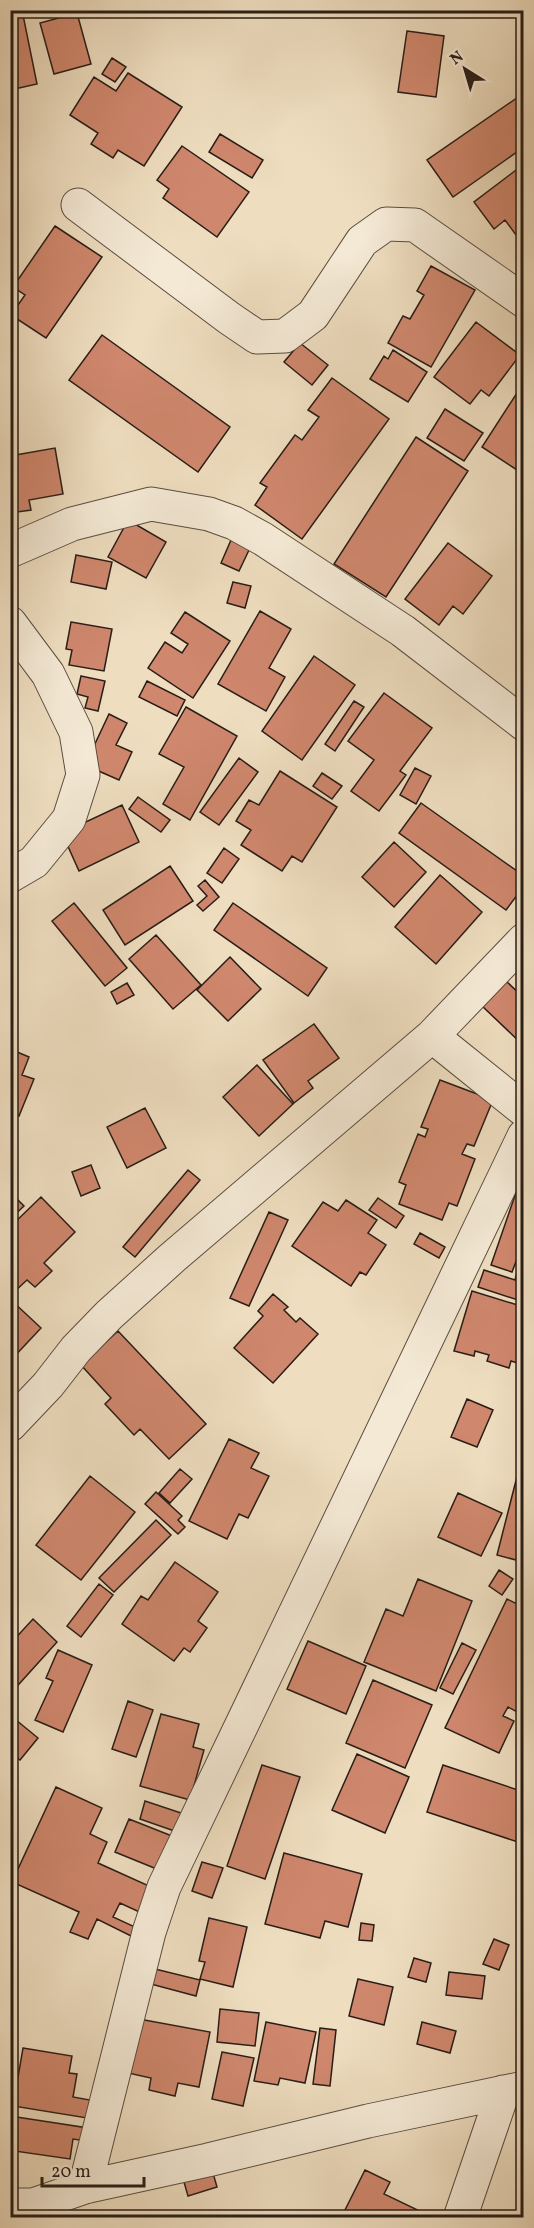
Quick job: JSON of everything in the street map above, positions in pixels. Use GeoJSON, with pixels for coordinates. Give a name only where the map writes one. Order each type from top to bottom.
{"type":"FeatureCollection","features":[{"type":"Feature","properties":{"kind":"street"},"geometry":{"type":"LineString","coordinates":[[78,205],[257,337],[285,336],[313,315],[362,241],[386,224],[415,225],[524,301]]}},
{"type":"Feature","properties":{"kind":"street"},"geometry":{"type":"LineString","coordinates":[[10,551],[72,525],[151,504],[208,514],[234,523],[263,539],[383,618],[524,724]]}},
{"type":"Feature","properties":{"kind":"street"},"geometry":{"type":"LineString","coordinates":[[10,622],[48,674],[75,732],[83,775],[69,819],[34,862],[10,876]]}},
{"type":"Feature","properties":{"kind":"street"},"geometry":{"type":"LineString","coordinates":[[10,1425],[109,1315],[172,1258],[432,1036],[524,940]]}},
{"type":"Feature","properties":{"kind":"street"},"geometry":{"type":"LineString","coordinates":[[432,1036],[524,1110]]}},
{"type":"Feature","properties":{"kind":"street"},"geometry":{"type":"LineString","coordinates":[[86,2187],[149,1932],[164,1887],[524,1136]]}},
{"type":"Feature","properties":{"kind":"street"},"geometry":{"type":"LineString","coordinates":[[10,2205],[33,2205],[86,2187],[368,2121],[513,2090]]}},
{"type":"Feature","properties":{"kind":"street"},"geometry":{"type":"LineString","coordinates":[[460,2217],[513,2090]]}},
{"type":"Feature","properties":{"kind":"building"},"geometry":{"type":"Polygon","coordinates":[[[10,10],[22,10],[37,84],[10,90],[10,10]]]}},
{"type":"Feature","properties":{"kind":"building"},"geometry":{"type":"Polygon","coordinates":[[[77,13],[91,64],[54,74],[40,23],[77,13]]]}},
{"type":"Feature","properties":{"kind":"building"},"geometry":{"type":"Polygon","coordinates":[[[407,31],[444,36],[436,97],[398,92],[407,31]]]}},
{"type":"Feature","properties":{"kind":"building"},"geometry":{"type":"Polygon","coordinates":[[[112,58],[126,67],[115,82],[102,74],[112,58]]]}},
{"type":"Feature","properties":{"kind":"building"},"geometry":{"type":"Polygon","coordinates":[[[128,73],[182,107],[144,166],[118,150],[113,158],[91,144],[98,133],[70,115],[94,77],[116,91],[128,73]]]}},
{"type":"Feature","properties":{"kind":"building"},"geometry":{"type":"Polygon","coordinates":[[[524,93],[524,147],[453,197],[427,160],[524,93]]]}},
{"type":"Feature","properties":{"kind":"building"},"geometry":{"type":"Polygon","coordinates":[[[220,134],[263,160],[252,178],[209,152],[220,134]]]}},
{"type":"Feature","properties":{"kind":"building"},"geometry":{"type":"Polygon","coordinates":[[[182,146],[249,192],[217,237],[163,198],[169,189],[157,180],[182,146]]]}},
{"type":"Feature","properties":{"kind":"building"},"geometry":{"type":"Polygon","coordinates":[[[524,164],[524,229],[516,235],[505,220],[494,229],[474,202],[524,164]]]}},
{"type":"Feature","properties":{"kind":"building"},"geometry":{"type":"Polygon","coordinates":[[[55,226],[102,257],[46,338],[11,315],[25,295],[13,287],[55,226]]]}},
{"type":"Feature","properties":{"kind":"building"},"geometry":{"type":"Polygon","coordinates":[[[431,266],[475,290],[431,367],[388,343],[403,316],[410,319],[424,295],[417,291],[431,266]]]}},
{"type":"Feature","properties":{"kind":"building"},"geometry":{"type":"Polygon","coordinates":[[[476,322],[520,355],[489,396],[481,390],[470,404],[434,377],[476,322]]]}},
{"type":"Feature","properties":{"kind":"building"},"geometry":{"type":"Polygon","coordinates":[[[102,335],[230,427],[198,472],[69,380],[102,335]]]}},
{"type":"Feature","properties":{"kind":"building"},"geometry":{"type":"Polygon","coordinates":[[[300,343],[328,365],[312,385],[284,362],[300,343]]]}},
{"type":"Feature","properties":{"kind":"building"},"geometry":{"type":"Polygon","coordinates":[[[393,350],[427,372],[408,402],[370,379],[384,356],[388,359],[393,350]]]}},
{"type":"Feature","properties":{"kind":"building"},"geometry":{"type":"Polygon","coordinates":[[[332,378],[389,419],[302,539],[255,505],[267,487],[260,483],[295,435],[302,440],[319,417],[308,410],[332,378]]]}},
{"type":"Feature","properties":{"kind":"building"},"geometry":{"type":"Polygon","coordinates":[[[524,382],[524,461],[517,470],[482,447],[524,382]]]}},
{"type":"Feature","properties":{"kind":"building"},"geometry":{"type":"Polygon","coordinates":[[[445,409],[483,433],[464,461],[427,438],[445,409]]]}},
{"type":"Feature","properties":{"kind":"building"},"geometry":{"type":"Polygon","coordinates":[[[416,437],[468,471],[386,597],[334,564],[416,437]]]}},
{"type":"Feature","properties":{"kind":"building"},"geometry":{"type":"Polygon","coordinates":[[[55,448],[63,494],[29,500],[31,510],[10,513],[10,456],[55,448]]]}},
{"type":"Feature","properties":{"kind":"building"},"geometry":{"type":"Polygon","coordinates":[[[128,520],[166,542],[146,578],[108,557],[128,520]]]}},
{"type":"Feature","properties":{"kind":"building"},"geometry":{"type":"Polygon","coordinates":[[[231,540],[250,548],[239,571],[221,563],[231,540]]]}},
{"type":"Feature","properties":{"kind":"building"},"geometry":{"type":"Polygon","coordinates":[[[448,543],[492,576],[463,614],[453,606],[439,625],[405,599],[448,543]]]}},
{"type":"Feature","properties":{"kind":"building"},"geometry":{"type":"Polygon","coordinates":[[[76,555],[112,562],[106,589],[71,582],[76,555]]]}},
{"type":"Feature","properties":{"kind":"building"},"geometry":{"type":"Polygon","coordinates":[[[233,582],[251,586],[245,608],[227,603],[233,582]]]}},
{"type":"Feature","properties":{"kind":"building"},"geometry":{"type":"Polygon","coordinates":[[[260,611],[291,629],[269,668],[285,677],[266,711],[218,684],[260,611]]]}},
{"type":"Feature","properties":{"kind":"building"},"geometry":{"type":"Polygon","coordinates":[[[185,612],[230,641],[193,698],[148,668],[165,642],[182,653],[188,644],[171,633],[185,612]]]}},
{"type":"Feature","properties":{"kind":"building"},"geometry":{"type":"Polygon","coordinates":[[[71,622],[112,629],[104,671],[69,665],[72,650],[66,649],[71,622]]]}},
{"type":"Feature","properties":{"kind":"building"},"geometry":{"type":"Polygon","coordinates":[[[314,656],[355,685],[302,760],[262,731],[314,656]]]}},
{"type":"Feature","properties":{"kind":"building"},"geometry":{"type":"Polygon","coordinates":[[[81,676],[105,681],[98,711],[85,708],[88,697],[77,694],[81,676]]]}},
{"type":"Feature","properties":{"kind":"building"},"geometry":{"type":"Polygon","coordinates":[[[147,681],[185,700],[177,716],[139,697],[147,681]]]}},
{"type":"Feature","properties":{"kind":"building"},"geometry":{"type":"Polygon","coordinates":[[[384,693],[432,728],[400,771],[406,775],[379,811],[351,791],[374,760],[348,741],[384,693]]]}},
{"type":"Feature","properties":{"kind":"building"},"geometry":{"type":"Polygon","coordinates":[[[354,701],[364,707],[335,751],[325,744],[354,701]]]}},
{"type":"Feature","properties":{"kind":"building"},"geometry":{"type":"Polygon","coordinates":[[[186,707],[237,736],[190,820],[163,804],[184,767],[159,754],[186,707]]]}},
{"type":"Feature","properties":{"kind":"building"},"geometry":{"type":"Polygon","coordinates":[[[109,714],[127,723],[116,745],[132,752],[119,780],[85,765],[109,714]]]}},
{"type":"Feature","properties":{"kind":"building"},"geometry":{"type":"Polygon","coordinates":[[[239,758],[258,772],[219,825],[200,812],[239,758]]]}},
{"type":"Feature","properties":{"kind":"building"},"geometry":{"type":"Polygon","coordinates":[[[415,768],[431,776],[416,804],[400,795],[415,768]]]}},
{"type":"Feature","properties":{"kind":"building"},"geometry":{"type":"Polygon","coordinates":[[[280,771],[337,807],[302,862],[292,856],[282,871],[241,845],[251,830],[236,821],[249,800],[259,805],[280,771]]]}},
{"type":"Feature","properties":{"kind":"building"},"geometry":{"type":"Polygon","coordinates":[[[322,773],[342,786],[332,799],[313,786],[322,773]]]}},
{"type":"Feature","properties":{"kind":"building"},"geometry":{"type":"Polygon","coordinates":[[[138,797],[170,820],[161,832],[129,809],[138,797]]]}},
{"type":"Feature","properties":{"kind":"building"},"geometry":{"type":"Polygon","coordinates":[[[421,803],[524,876],[524,886],[506,910],[399,833],[421,803]]]}},
{"type":"Feature","properties":{"kind":"building"},"geometry":{"type":"Polygon","coordinates":[[[122,805],[139,842],[79,871],[62,833],[122,805]]]}},
{"type":"Feature","properties":{"kind":"building"},"geometry":{"type":"Polygon","coordinates":[[[394,842],[426,872],[394,907],[362,877],[394,842]]]}},
{"type":"Feature","properties":{"kind":"building"},"geometry":{"type":"Polygon","coordinates":[[[224,848],[239,859],[222,883],[207,873],[224,848]]]}},
{"type":"Feature","properties":{"kind":"building"},"geometry":{"type":"Polygon","coordinates":[[[170,866],[193,901],[125,945],[103,910],[170,866]]]}},
{"type":"Feature","properties":{"kind":"building"},"geometry":{"type":"Polygon","coordinates":[[[440,875],[482,912],[436,964],[395,927],[440,875]]]}},
{"type":"Feature","properties":{"kind":"building"},"geometry":{"type":"Polygon","coordinates":[[[205,880],[219,897],[203,911],[197,905],[207,896],[198,886],[205,880]]]}},
{"type":"Feature","properties":{"kind":"building"},"geometry":{"type":"Polygon","coordinates":[[[74,903],[127,968],[105,986],[52,921],[74,903]]]}},
{"type":"Feature","properties":{"kind":"building"},"geometry":{"type":"Polygon","coordinates":[[[233,903],[327,968],[308,996],[214,930],[233,903]]]}},
{"type":"Feature","properties":{"kind":"building"},"geometry":{"type":"Polygon","coordinates":[[[156,935],[201,985],[173,1009],[129,959],[156,935]]]}},
{"type":"Feature","properties":{"kind":"building"},"geometry":{"type":"Polygon","coordinates":[[[230,957],[261,989],[228,1021],[197,990],[230,957]]]}},
{"type":"Feature","properties":{"kind":"building"},"geometry":{"type":"Polygon","coordinates":[[[505,980],[524,998],[524,1046],[481,1005],[505,980]]]}},
{"type":"Feature","properties":{"kind":"building"},"geometry":{"type":"Polygon","coordinates":[[[127,983],[134,995],[117,1004],[111,992],[127,983]]]}},
{"type":"Feature","properties":{"kind":"building"},"geometry":{"type":"Polygon","coordinates":[[[314,1024],[339,1058],[308,1081],[313,1088],[294,1103],[263,1060],[314,1024]]]}},
{"type":"Feature","properties":{"kind":"building"},"geometry":{"type":"Polygon","coordinates":[[[10,1049],[29,1057],[22,1075],[34,1079],[19,1116],[10,1113],[10,1049]]]}},
{"type":"Feature","properties":{"kind":"building"},"geometry":{"type":"Polygon","coordinates":[[[257,1065],[293,1104],[259,1136],[223,1097],[257,1065]]]}},
{"type":"Feature","properties":{"kind":"building"},"geometry":{"type":"Polygon","coordinates":[[[440,1080],[493,1100],[474,1146],[467,1144],[462,1154],[475,1159],[457,1206],[449,1203],[442,1220],[399,1204],[406,1185],[399,1182],[418,1134],[425,1137],[428,1129],[421,1127],[440,1080]]]}},
{"type":"Feature","properties":{"kind":"building"},"geometry":{"type":"Polygon","coordinates":[[[145,1108],[166,1148],[127,1168],[107,1127],[145,1108]]]}},
{"type":"Feature","properties":{"kind":"building"},"geometry":{"type":"Polygon","coordinates":[[[91,1165],[100,1188],[81,1196],[72,1172],[91,1165]]]}},
{"type":"Feature","properties":{"kind":"building"},"geometry":{"type":"Polygon","coordinates":[[[188,1170],[200,1180],[135,1257],[123,1247],[188,1170]]]}},
{"type":"Feature","properties":{"kind":"building"},"geometry":{"type":"Polygon","coordinates":[[[520,1181],[524,1182],[524,1258],[523,1261],[517,1259],[512,1272],[491,1265],[520,1181]]]}},
{"type":"Feature","properties":{"kind":"building"},"geometry":{"type":"Polygon","coordinates":[[[10,1192],[24,1206],[10,1219],[10,1192]]]}},
{"type":"Feature","properties":{"kind":"building"},"geometry":{"type":"Polygon","coordinates":[[[41,1197],[75,1232],[44,1263],[52,1271],[35,1287],[27,1280],[14,1292],[10,1289],[10,1227],[41,1197]]]}},
{"type":"Feature","properties":{"kind":"building"},"geometry":{"type":"Polygon","coordinates":[[[378,1198],[404,1216],[396,1228],[369,1210],[378,1198]]]}},
{"type":"Feature","properties":{"kind":"building"},"geometry":{"type":"Polygon","coordinates":[[[346,1200],[377,1220],[368,1233],[386,1245],[366,1275],[360,1272],[351,1286],[292,1246],[323,1202],[338,1211],[346,1200]]]}},
{"type":"Feature","properties":{"kind":"building"},"geometry":{"type":"Polygon","coordinates":[[[269,1212],[288,1220],[249,1306],[230,1298],[269,1212]]]}},
{"type":"Feature","properties":{"kind":"building"},"geometry":{"type":"Polygon","coordinates":[[[420,1233],[445,1247],[439,1258],[414,1244],[420,1233]]]}},
{"type":"Feature","properties":{"kind":"building"},"geometry":{"type":"Polygon","coordinates":[[[518,1268],[524,1270],[524,1302],[478,1287],[484,1270],[515,1280],[518,1268]]]}},
{"type":"Feature","properties":{"kind":"building"},"geometry":{"type":"Polygon","coordinates":[[[472,1291],[524,1307],[524,1365],[511,1361],[509,1368],[487,1361],[489,1355],[475,1351],[474,1356],[454,1351],[472,1291]]]}},
{"type":"Feature","properties":{"kind":"building"},"geometry":{"type":"Polygon","coordinates":[[[273,1294],[288,1307],[284,1310],[296,1322],[300,1318],[318,1334],[273,1383],[234,1348],[263,1316],[258,1311],[273,1294]]]}},
{"type":"Feature","properties":{"kind":"building"},"geometry":{"type":"Polygon","coordinates":[[[10,1299],[41,1328],[10,1361],[10,1299]]]}},
{"type":"Feature","properties":{"kind":"building"},"geometry":{"type":"Polygon","coordinates":[[[118,1331],[206,1424],[169,1459],[140,1429],[134,1435],[105,1404],[111,1398],[81,1365],[118,1331]]]}},
{"type":"Feature","properties":{"kind":"building"},"geometry":{"type":"Polygon","coordinates":[[[467,1399],[493,1410],[477,1447],[451,1437],[467,1399]]]}},
{"type":"Feature","properties":{"kind":"building"},"geometry":{"type":"Polygon","coordinates":[[[229,1439],[259,1453],[251,1468],[269,1476],[248,1518],[239,1514],[227,1539],[189,1521],[229,1439]]]}},
{"type":"Feature","properties":{"kind":"building"},"geometry":{"type":"Polygon","coordinates":[[[523,1453],[524,1531],[516,1560],[497,1555],[523,1453]]]}},
{"type":"Feature","properties":{"kind":"building"},"geometry":{"type":"Polygon","coordinates":[[[180,1469],[192,1479],[170,1503],[159,1493],[180,1469]]]}},
{"type":"Feature","properties":{"kind":"building"},"geometry":{"type":"Polygon","coordinates":[[[90,1476],[135,1512],[81,1580],[36,1545],[90,1476]]]}},
{"type":"Feature","properties":{"kind":"building"},"geometry":{"type":"Polygon","coordinates":[[[156,1492],[182,1516],[178,1520],[185,1527],[178,1534],[145,1504],[156,1492]]]}},
{"type":"Feature","properties":{"kind":"building"},"geometry":{"type":"Polygon","coordinates":[[[458,1493],[502,1513],[481,1556],[438,1537],[458,1493]]]}},
{"type":"Feature","properties":{"kind":"building"},"geometry":{"type":"Polygon","coordinates":[[[156,1520],[171,1535],[114,1592],[99,1578],[156,1520]]]}},
{"type":"Feature","properties":{"kind":"building"},"geometry":{"type":"Polygon","coordinates":[[[175,1562],[218,1592],[198,1621],[207,1628],[190,1652],[184,1648],[174,1661],[122,1624],[141,1596],[148,1600],[175,1562]]]}},
{"type":"Feature","properties":{"kind":"building"},"geometry":{"type":"Polygon","coordinates":[[[499,1570],[513,1579],[502,1595],[489,1586],[499,1570]]]}},
{"type":"Feature","properties":{"kind":"building"},"geometry":{"type":"Polygon","coordinates":[[[418,1579],[472,1601],[436,1691],[364,1662],[386,1609],[403,1616],[418,1579]]]}},
{"type":"Feature","properties":{"kind":"building"},"geometry":{"type":"Polygon","coordinates":[[[99,1584],[113,1595],[81,1637],[67,1626],[99,1584]]]}},
{"type":"Feature","properties":{"kind":"building"},"geometry":{"type":"Polygon","coordinates":[[[524,1595],[524,1674],[522,1678],[524,1679],[524,1703],[519,1713],[508,1707],[503,1716],[514,1721],[499,1753],[445,1728],[507,1599],[519,1605],[524,1595]]]}},
{"type":"Feature","properties":{"kind":"building"},"geometry":{"type":"Polygon","coordinates":[[[33,1619],[57,1642],[10,1694],[10,1644],[33,1619]]]}},
{"type":"Feature","properties":{"kind":"building"},"geometry":{"type":"Polygon","coordinates":[[[308,1641],[366,1666],[346,1714],[287,1689],[308,1641]]]}},
{"type":"Feature","properties":{"kind":"building"},"geometry":{"type":"Polygon","coordinates":[[[462,1643],[476,1650],[453,1694],[440,1688],[462,1643]]]}},
{"type":"Feature","properties":{"kind":"building"},"geometry":{"type":"Polygon","coordinates":[[[58,1650],[92,1665],[63,1732],[35,1720],[53,1681],[46,1678],[58,1650]]]}},
{"type":"Feature","properties":{"kind":"building"},"geometry":{"type":"Polygon","coordinates":[[[373,1680],[432,1705],[405,1768],[346,1743],[373,1680]]]}},
{"type":"Feature","properties":{"kind":"building"},"geometry":{"type":"Polygon","coordinates":[[[128,1701],[153,1710],[136,1757],[112,1749],[128,1701]]]}},
{"type":"Feature","properties":{"kind":"building"},"geometry":{"type":"Polygon","coordinates":[[[161,1714],[199,1724],[193,1747],[204,1750],[190,1800],[140,1786],[161,1714]]]}},
{"type":"Feature","properties":{"kind":"building"},"geometry":{"type":"Polygon","coordinates":[[[10,1715],[38,1738],[20,1760],[10,1753],[10,1715]]]}},
{"type":"Feature","properties":{"kind":"building"},"geometry":{"type":"Polygon","coordinates":[[[357,1754],[409,1777],[385,1833],[332,1810],[357,1754]]]}},
{"type":"Feature","properties":{"kind":"building"},"geometry":{"type":"Polygon","coordinates":[[[262,1765],[300,1777],[265,1879],[227,1866],[262,1765]]]}},
{"type":"Feature","properties":{"kind":"building"},"geometry":{"type":"Polygon","coordinates":[[[443,1765],[524,1792],[524,1844],[427,1812],[443,1765]]]}},
{"type":"Feature","properties":{"kind":"building"},"geometry":{"type":"Polygon","coordinates":[[[56,1787],[102,1808],[90,1834],[107,1842],[98,1863],[158,1890],[146,1915],[120,1903],[113,1917],[135,1927],[131,1936],[97,1919],[88,1939],[70,1932],[79,1912],[12,1882],[56,1787]]]}},
{"type":"Feature","properties":{"kind":"building"},"geometry":{"type":"Polygon","coordinates":[[[145,1801],[190,1816],[183,1834],[140,1819],[145,1801]]]}},
{"type":"Feature","properties":{"kind":"building"},"geometry":{"type":"Polygon","coordinates":[[[129,1819],[177,1838],[164,1872],[115,1852],[129,1819]]]}},
{"type":"Feature","properties":{"kind":"building"},"geometry":{"type":"Polygon","coordinates":[[[284,1853],[362,1874],[348,1927],[325,1921],[320,1938],[265,1924],[284,1853]]]}},
{"type":"Feature","properties":{"kind":"building"},"geometry":{"type":"Polygon","coordinates":[[[202,1862],[223,1868],[212,1898],[192,1891],[202,1862]]]}},
{"type":"Feature","properties":{"kind":"building"},"geometry":{"type":"Polygon","coordinates":[[[209,1918],[247,1927],[233,1987],[200,1979],[205,1962],[199,1961],[209,1918]]]}},
{"type":"Feature","properties":{"kind":"building"},"geometry":{"type":"Polygon","coordinates":[[[361,1923],[374,1925],[372,1941],[359,1940],[361,1923]]]}},
{"type":"Feature","properties":{"kind":"building"},"geometry":{"type":"Polygon","coordinates":[[[494,1939],[509,1945],[499,1970],[483,1964],[494,1939]]]}},
{"type":"Feature","properties":{"kind":"building"},"geometry":{"type":"Polygon","coordinates":[[[414,1958],[431,1963],[426,1982],[408,1977],[414,1958]]]}},
{"type":"Feature","properties":{"kind":"building"},"geometry":{"type":"Polygon","coordinates":[[[151,1968],[200,1980],[196,1996],[147,1983],[151,1968]]]}},
{"type":"Feature","properties":{"kind":"building"},"geometry":{"type":"Polygon","coordinates":[[[449,1972],[485,1976],[482,1999],[446,1995],[449,1972]]]}},
{"type":"Feature","properties":{"kind":"building"},"geometry":{"type":"Polygon","coordinates":[[[358,1979],[393,1987],[384,2025],[349,2016],[358,1979]]]}},
{"type":"Feature","properties":{"kind":"building"},"geometry":{"type":"Polygon","coordinates":[[[220,2009],[259,2013],[255,2046],[217,2042],[220,2009]]]}},
{"type":"Feature","properties":{"kind":"building"},"geometry":{"type":"Polygon","coordinates":[[[139,2019],[210,2032],[199,2087],[178,2083],[175,2096],[149,2090],[151,2078],[128,2073],[139,2019]]]}},
{"type":"Feature","properties":{"kind":"building"},"geometry":{"type":"Polygon","coordinates":[[[266,2022],[316,2032],[305,2083],[280,2078],[278,2085],[254,2081],[266,2022]]]}},
{"type":"Feature","properties":{"kind":"building"},"geometry":{"type":"Polygon","coordinates":[[[422,2022],[456,2031],[450,2053],[417,2044],[422,2022]]]}},
{"type":"Feature","properties":{"kind":"building"},"geometry":{"type":"Polygon","coordinates":[[[320,2028],[336,2030],[330,2086],[313,2084],[320,2028]]]}},
{"type":"Feature","properties":{"kind":"building"},"geometry":{"type":"Polygon","coordinates":[[[23,2048],[72,2056],[69,2073],[77,2074],[73,2097],[90,2100],[87,2118],[13,2106],[23,2048]]]}},
{"type":"Feature","properties":{"kind":"building"},"geometry":{"type":"Polygon","coordinates":[[[222,2052],[254,2058],[243,2106],[212,2099],[222,2052]]]}},
{"type":"Feature","properties":{"kind":"building"},"geometry":{"type":"Polygon","coordinates":[[[10,2116],[88,2128],[86,2141],[73,2139],[70,2159],[15,2151],[10,2178],[10,2116]]]}},
{"type":"Feature","properties":{"kind":"building"},"geometry":{"type":"Polygon","coordinates":[[[211,2166],[217,2187],[188,2196],[182,2175],[211,2166]]]}},
{"type":"Feature","properties":{"kind":"building"},"geometry":{"type":"Polygon","coordinates":[[[365,2170],[390,2182],[384,2194],[428,2215],[426,2218],[341,2218],[365,2170]]]}}]}
